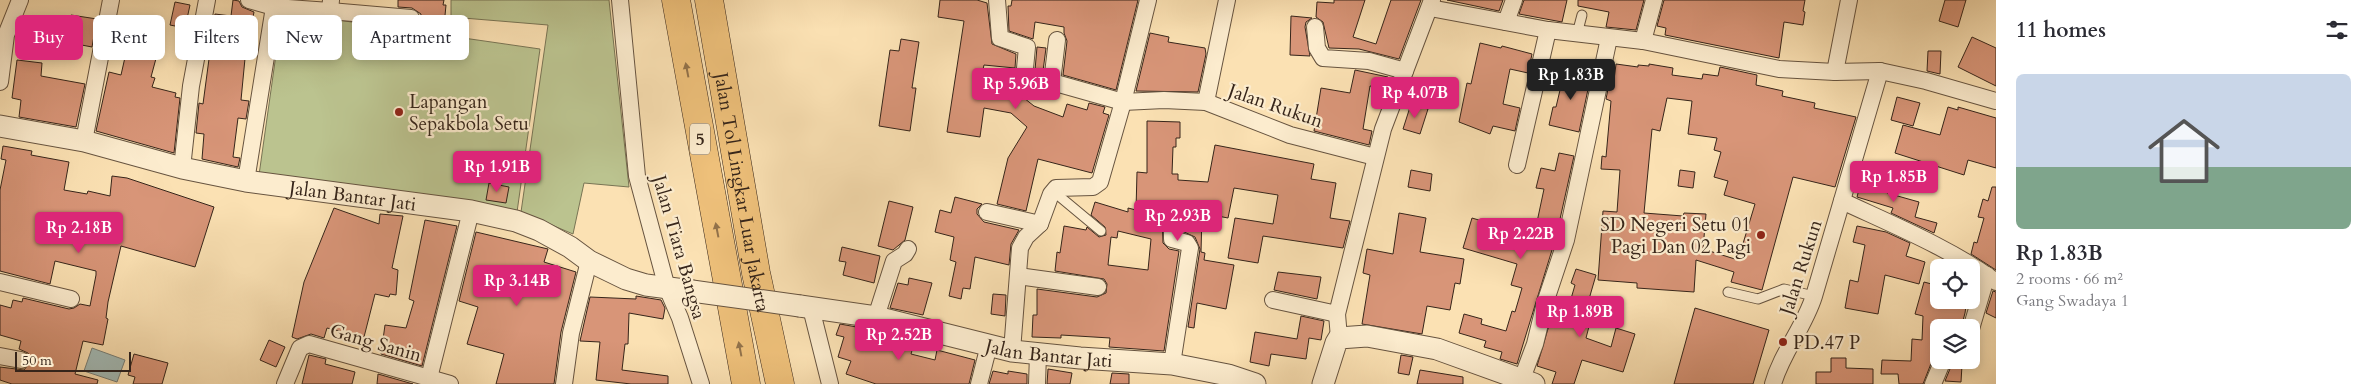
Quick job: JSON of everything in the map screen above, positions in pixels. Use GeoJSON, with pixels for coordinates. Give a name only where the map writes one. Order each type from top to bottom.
{"type":"FeatureCollection","features":[{"type":"Feature","properties":{"kind":"highway","name":"Jalan Tol Lingkar Luar Jakarta"},"geometry":{"type":"LineString","coordinates":[[676,0],[746,384]]}},
{"type":"Feature","properties":{"kind":"highway","name":"Jalan Tol Lingkar Luar Jakarta"},"geometry":{"type":"LineString","coordinates":[[709,0],[754,263],[780,384]]}},
{"type":"Feature","properties":{"kind":"highway"},"geometry":{"type":"LineString","coordinates":[[768,331],[785,384]]}},
{"type":"Feature","properties":{"kind":"street"},"geometry":{"type":"LineString","coordinates":[[0,82],[6,35],[20,0]]}},
{"type":"Feature","properties":{"kind":"street"},"geometry":{"type":"LineString","coordinates":[[84,141],[111,0]]}},
{"type":"Feature","properties":{"kind":"street"},"geometry":{"type":"LineString","coordinates":[[182,168],[191,86],[207,0]]}},
{"type":"Feature","properties":{"kind":"street"},"geometry":{"type":"LineString","coordinates":[[250,0],[274,7],[330,5],[393,15]]}},
{"type":"Feature","properties":{"kind":"street","name":"Jalan Tiara Bangsa"},"geometry":{"type":"LineString","coordinates":[[620,0],[637,176],[667,288],[680,318],[701,384]]}},
{"type":"Feature","properties":{"kind":"street"},"geometry":{"type":"LineString","coordinates":[[997,0],[1000,14],[1000,38],[1026,47],[1024,79]]}},
{"type":"Feature","properties":{"kind":"street"},"geometry":{"type":"LineString","coordinates":[[1012,351],[1022,241],[1040,224],[1053,191],[1060,188],[1093,187],[1098,185],[1123,102],[1148,0]]}},
{"type":"Feature","properties":{"kind":"street"},"geometry":{"type":"LineString","coordinates":[[1206,102],[1227,0]]}},
{"type":"Feature","properties":{"kind":"street"},"geometry":{"type":"LineString","coordinates":[[1506,22],[1514,0]]}},
{"type":"Feature","properties":{"kind":"street"},"geometry":{"type":"LineString","coordinates":[[1643,41],[1654,0]]}},
{"type":"Feature","properties":{"kind":"street"},"geometry":{"type":"LineString","coordinates":[[1835,72],[1849,0]]}},
{"type":"Feature","properties":{"kind":"street"},"geometry":{"type":"LineString","coordinates":[[1323,384],[1339,338],[1337,314],[1388,111],[1431,4],[1548,30],[1643,41],[1779,69],[1835,72],[1880,71],[1926,81],[1996,101]]}},
{"type":"Feature","properties":{"kind":"street"},"geometry":{"type":"LineString","coordinates":[[246,181],[274,7]]}},
{"type":"Feature","properties":{"kind":"street"},"geometry":{"type":"LineString","coordinates":[[1315,27],[1317,48],[1323,58],[1370,61],[1405,71]]}},
{"type":"Feature","properties":{"kind":"street"},"geometry":{"type":"LineString","coordinates":[[1517,165],[1548,30]]}},
{"type":"Feature","properties":{"kind":"street"},"geometry":{"type":"LineString","coordinates":[[1339,338],[1367,336],[1436,349],[1525,383],[1566,240],[1610,38]]}},
{"type":"Feature","properties":{"kind":"street"},"geometry":{"type":"LineString","coordinates":[[1052,82],[1057,40]]}},
{"type":"Feature","properties":{"kind":"street","name":"Jalan Rukun"},"geometry":{"type":"LineString","coordinates":[[1773,384],[1778,364],[1801,329],[1814,296],[1880,71]]}},
{"type":"Feature","properties":{"kind":"street","name":"Jalan Rukun"},"geometry":{"type":"LineString","coordinates":[[1000,76],[1052,82],[1123,102],[1164,100],[1206,102],[1290,135],[1375,157]]}},
{"type":"Feature","properties":{"kind":"street","name":"Jalan Bantar Jati"},"geometry":{"type":"LineString","coordinates":[[0,126],[84,141],[182,168],[246,181],[471,211],[516,221],[539,230],[570,247],[589,261],[637,283],[876,317],[1012,351],[1172,364],[1255,384]]}},
{"type":"Feature","properties":{"kind":"street"},"geometry":{"type":"LineString","coordinates":[[1842,202],[1895,226],[1992,279],[1975,319]]}},
{"type":"Feature","properties":{"kind":"street","name":"Gang Sanin"},"geometry":{"type":"LineString","coordinates":[[285,384],[300,348],[309,344],[429,378],[471,211]]}},
{"type":"Feature","properties":{"kind":"street"},"geometry":{"type":"LineString","coordinates":[[987,212],[1040,224]]}},
{"type":"Feature","properties":{"kind":"street"},"geometry":{"type":"LineString","coordinates":[[1172,215],[1172,239],[1187,243],[1190,248],[1172,364]]}},
{"type":"Feature","properties":{"kind":"street"},"geometry":{"type":"LineString","coordinates":[[876,317],[894,260],[905,254],[908,249]]}},
{"type":"Feature","properties":{"kind":"street"},"geometry":{"type":"LineString","coordinates":[[564,384],[571,333],[589,261]]}},
{"type":"Feature","properties":{"kind":"street"},"geometry":{"type":"LineString","coordinates":[[1018,276],[1098,287]]}},
{"type":"Feature","properties":{"kind":"street"},"geometry":{"type":"LineString","coordinates":[[0,282],[71,298]]}},
{"type":"Feature","properties":{"kind":"street"},"geometry":{"type":"LineString","coordinates":[[1273,300],[1337,314]]}},
{"type":"Feature","properties":{"kind":"street"},"geometry":{"type":"LineString","coordinates":[[805,307],[830,384]]}},
{"type":"Feature","properties":{"kind":"street"},"geometry":{"type":"LineString","coordinates":[[979,384],[989,345]]}},
{"type":"Feature","properties":{"kind":"street"},"geometry":{"type":"LineString","coordinates":[[1037,384],[1038,354]]}},
{"type":"Feature","properties":{"kind":"street"},"geometry":{"type":"LineString","coordinates":[[0,356],[21,360]]}},
{"type":"Feature","properties":{"kind":"street"},"geometry":{"type":"LineString","coordinates":[[1933,384],[1939,369]]}},
{"type":"Feature","properties":{"kind":"street"},"geometry":{"type":"LineString","coordinates":[[429,378],[450,384]]}},
{"type":"Feature","properties":{"kind":"lane"},"geometry":{"type":"LineString","coordinates":[[1577,34],[1582,15]]}},
{"type":"Feature","properties":{"kind":"lane"},"geometry":{"type":"LineString","coordinates":[[1053,191],[1101,231]]}},
{"type":"Feature","properties":{"kind":"lane"},"geometry":{"type":"LineString","coordinates":[[1728,292],[1758,299],[1784,288],[1814,296]]}},
{"type":"Feature","properties":{"kind":"green space"},"geometry":{"type":"Polygon","coordinates":[[[451,0],[609,0],[629,187],[584,183],[573,234],[521,212],[548,25],[469,18],[469,15],[451,15],[451,0]]]}},
{"type":"Feature","properties":{"kind":"green space","name":"Lapangan Sepakbola Setu"},"geometry":{"type":"Polygon","coordinates":[[[282,12],[303,15],[282,15],[282,12]]]}},
{"type":"Feature","properties":{"kind":"green space","name":"Lapangan Sepakbola Setu"},"geometry":{"type":"Polygon","coordinates":[[[342,21],[352,22],[352,60],[469,60],[469,39],[540,49],[517,212],[259,175],[275,60],[342,60],[342,21]]]}},
{"type":"Feature","properties":{"kind":"water"},"geometry":{"type":"Polygon","coordinates":[[[92,348],[125,360],[117,382],[84,371],[92,348]]]}},
{"type":"Feature","properties":{"kind":"building"},"geometry":{"type":"Polygon","coordinates":[[[233,0],[239,1],[242,7],[254,12],[253,15],[231,15],[233,0]]]}},
{"type":"Feature","properties":{"kind":"building"},"geometry":{"type":"Polygon","coordinates":[[[398,0],[444,0],[443,5],[446,5],[445,15],[421,15],[412,8],[398,7],[398,0]]]}},
{"type":"Feature","properties":{"kind":"building"},"geometry":{"type":"Polygon","coordinates":[[[940,0],[977,0],[987,3],[992,44],[1016,54],[1015,68],[984,65],[981,78],[989,80],[987,92],[1016,97],[1019,94],[1034,106],[1063,117],[1067,104],[1087,110],[1089,103],[1105,107],[1103,113],[1109,115],[1092,173],[1038,159],[1026,211],[997,204],[1008,158],[1027,127],[1011,113],[984,108],[980,137],[947,132],[964,21],[938,17],[940,0]]]}},
{"type":"Feature","properties":{"kind":"building"},"geometry":{"type":"Polygon","coordinates":[[[1012,0],[1138,0],[1116,90],[1063,75],[1067,41],[1064,27],[1035,22],[1033,39],[1009,31],[1008,6],[1011,6],[1012,0]]]}},
{"type":"Feature","properties":{"kind":"building"},"geometry":{"type":"Polygon","coordinates":[[[1334,0],[1365,0],[1353,37],[1376,44],[1391,0],[1421,0],[1399,59],[1359,49],[1329,48],[1323,22],[1316,17],[1317,2],[1334,3],[1334,0]]]}},
{"type":"Feature","properties":{"kind":"building"},"geometry":{"type":"Polygon","coordinates":[[[1447,0],[1503,0],[1499,11],[1447,0]]]}},
{"type":"Feature","properties":{"kind":"building"},"geometry":{"type":"Polygon","coordinates":[[[1524,0],[1567,0],[1562,22],[1519,14],[1524,0]]]}},
{"type":"Feature","properties":{"kind":"building"},"geometry":{"type":"Polygon","coordinates":[[[1578,0],[1644,0],[1636,30],[1606,27],[1609,12],[1578,6],[1578,0]]]}},
{"type":"Feature","properties":{"kind":"building"},"geometry":{"type":"Polygon","coordinates":[[[1664,0],[1805,0],[1803,11],[1805,12],[1803,25],[1784,22],[1779,58],[1665,35],[1666,28],[1657,26],[1664,0]]]}},
{"type":"Feature","properties":{"kind":"building"},"geometry":{"type":"Polygon","coordinates":[[[1945,0],[1966,0],[1958,27],[1939,21],[1945,0]]]}},
{"type":"Feature","properties":{"kind":"building"},"geometry":{"type":"Polygon","coordinates":[[[175,2],[190,5],[188,15],[175,15],[175,26],[170,25],[175,2]]]}},
{"type":"Feature","properties":{"kind":"building"},"geometry":{"type":"Polygon","coordinates":[[[1291,16],[1312,18],[1306,22],[1305,27],[1310,56],[1290,55],[1291,16]]]}},
{"type":"Feature","properties":{"kind":"building"},"geometry":{"type":"Polygon","coordinates":[[[83,17],[93,18],[92,47],[83,45],[83,17]]]}},
{"type":"Feature","properties":{"kind":"building"},"geometry":{"type":"Polygon","coordinates":[[[1150,33],[1169,37],[1168,42],[1205,48],[1206,54],[1198,92],[1136,91],[1150,33]]]}},
{"type":"Feature","properties":{"kind":"building"},"geometry":{"type":"Polygon","coordinates":[[[1972,37],[1996,48],[1996,86],[1958,67],[1972,37]]]}},
{"type":"Feature","properties":{"kind":"building"},"geometry":{"type":"Polygon","coordinates":[[[901,39],[919,42],[912,88],[916,88],[910,131],[879,126],[890,50],[899,51],[901,39]]]}},
{"type":"Feature","properties":{"kind":"building"},"geometry":{"type":"Polygon","coordinates":[[[1480,43],[1501,48],[1502,46],[1532,54],[1528,73],[1510,69],[1503,104],[1520,108],[1515,131],[1493,126],[1490,134],[1459,122],[1467,83],[1471,84],[1480,43]]]}},
{"type":"Feature","properties":{"kind":"building"},"geometry":{"type":"Polygon","coordinates":[[[1037,47],[1046,48],[1043,71],[1035,70],[1037,47]]]}},
{"type":"Feature","properties":{"kind":"building"},"geometry":{"type":"Polygon","coordinates":[[[1928,51],[1941,51],[1940,74],[1927,71],[1928,51]]]}},
{"type":"Feature","properties":{"kind":"building"},"geometry":{"type":"Polygon","coordinates":[[[17,60],[42,63],[41,76],[85,84],[76,127],[19,117],[21,100],[12,98],[17,60]]]}},
{"type":"Feature","properties":{"kind":"building"},"geometry":{"type":"Polygon","coordinates":[[[124,60],[156,60],[151,77],[155,78],[152,87],[176,93],[175,97],[180,98],[174,153],[96,131],[109,72],[121,75],[124,60]]]}},
{"type":"Feature","properties":{"kind":"building"},"geometry":{"type":"Polygon","coordinates":[[[209,60],[245,60],[241,100],[249,101],[246,119],[238,118],[233,157],[240,158],[238,167],[202,159],[204,134],[196,133],[199,103],[203,104],[209,60]]]}},
{"type":"Feature","properties":{"kind":"building"},"geometry":{"type":"Polygon","coordinates":[[[1616,64],[1638,67],[1638,65],[1649,66],[1649,64],[1673,68],[1672,75],[1702,79],[1703,74],[1718,76],[1720,67],[1757,75],[1756,85],[1783,91],[1782,96],[1815,103],[1814,108],[1856,117],[1835,187],[1793,177],[1762,290],[1731,282],[1734,272],[1696,260],[1694,292],[1637,288],[1637,283],[1598,280],[1603,211],[1617,212],[1620,170],[1601,169],[1602,156],[1606,157],[1611,101],[1606,99],[1610,79],[1614,80],[1616,64]],[[1667,98],[1660,131],[1652,129],[1644,213],[1683,216],[1684,213],[1706,214],[1703,249],[1738,260],[1755,204],[1724,195],[1728,181],[1714,177],[1721,152],[1714,150],[1717,138],[1688,134],[1692,101],[1667,98]]]}},
{"type":"Feature","properties":{"kind":"building"},"geometry":{"type":"Polygon","coordinates":[[[1565,69],[1591,75],[1579,132],[1549,125],[1553,107],[1556,107],[1565,69]]]}},
{"type":"Feature","properties":{"kind":"building"},"geometry":{"type":"Polygon","coordinates":[[[1355,70],[1388,77],[1386,88],[1370,86],[1363,129],[1372,131],[1369,145],[1314,131],[1321,88],[1350,93],[1355,70]]]}},
{"type":"Feature","properties":{"kind":"building"},"geometry":{"type":"Polygon","coordinates":[[[1897,97],[1920,103],[1913,126],[1891,120],[1897,97]]]}},
{"type":"Feature","properties":{"kind":"building"},"geometry":{"type":"Polygon","coordinates":[[[1411,104],[1428,109],[1420,134],[1403,129],[1411,104]]]}},
{"type":"Feature","properties":{"kind":"building"},"geometry":{"type":"Polygon","coordinates":[[[1948,107],[1958,110],[1958,107],[1996,118],[1996,168],[1968,160],[1964,175],[1895,153],[1903,125],[1940,135],[1948,107]]]}},
{"type":"Feature","properties":{"kind":"building"},"geometry":{"type":"Polygon","coordinates":[[[1147,121],[1180,122],[1180,138],[1176,138],[1176,147],[1173,147],[1172,174],[1178,174],[1178,180],[1208,182],[1215,145],[1314,164],[1311,179],[1336,183],[1330,218],[1350,221],[1343,248],[1263,236],[1258,263],[1228,258],[1235,218],[1273,224],[1278,195],[1234,188],[1228,218],[1202,213],[1201,252],[1205,253],[1204,260],[1234,265],[1226,309],[1197,303],[1194,328],[1188,327],[1200,249],[1195,237],[1182,231],[1180,210],[1177,206],[1167,206],[1162,215],[1163,243],[1169,249],[1179,251],[1164,351],[1109,347],[1110,338],[1061,335],[1061,338],[1032,337],[1033,315],[1037,315],[1037,289],[1097,297],[1106,293],[1107,284],[1104,279],[1055,271],[1057,252],[1060,253],[1064,226],[1086,230],[1087,227],[1099,237],[1106,235],[1105,227],[1091,215],[1095,202],[1128,212],[1128,208],[1136,210],[1137,172],[1147,173],[1147,121]],[[1118,231],[1117,238],[1111,237],[1108,265],[1148,270],[1151,239],[1118,231]]]}},
{"type":"Feature","properties":{"kind":"building"},"geometry":{"type":"Polygon","coordinates":[[[3,146],[32,151],[31,155],[69,162],[64,190],[87,194],[88,191],[110,196],[112,176],[127,178],[214,207],[195,267],[121,246],[108,302],[106,318],[108,319],[103,345],[83,341],[75,374],[98,380],[97,384],[12,384],[0,380],[0,367],[24,370],[31,361],[28,353],[19,349],[21,341],[0,335],[0,305],[11,308],[13,300],[22,302],[23,298],[69,309],[80,304],[90,306],[96,275],[96,271],[55,261],[50,284],[0,271],[0,190],[6,160],[1,159],[3,146]]]}},
{"type":"Feature","properties":{"kind":"building"},"geometry":{"type":"Polygon","coordinates":[[[1559,153],[1574,156],[1556,237],[1517,364],[1500,359],[1502,352],[1484,347],[1486,341],[1459,333],[1464,314],[1482,319],[1481,324],[1506,331],[1512,311],[1515,312],[1522,288],[1511,285],[1517,264],[1463,248],[1472,218],[1529,235],[1532,221],[1537,222],[1544,189],[1536,188],[1541,168],[1555,171],[1559,153]]]}},
{"type":"Feature","properties":{"kind":"building"},"geometry":{"type":"Polygon","coordinates":[[[1411,170],[1432,174],[1430,191],[1408,187],[1411,170]]]}},
{"type":"Feature","properties":{"kind":"building"},"geometry":{"type":"Polygon","coordinates":[[[1680,170],[1695,172],[1693,188],[1678,186],[1680,170]]]}},
{"type":"Feature","properties":{"kind":"building"},"geometry":{"type":"Polygon","coordinates":[[[1862,178],[1889,186],[1887,193],[1919,202],[1915,217],[1937,223],[1934,233],[1891,213],[1893,208],[1857,197],[1862,178]]]}},
{"type":"Feature","properties":{"kind":"building"},"geometry":{"type":"Polygon","coordinates":[[[489,183],[509,187],[506,203],[486,200],[489,183]]]}},
{"type":"Feature","properties":{"kind":"building"},"geometry":{"type":"Polygon","coordinates":[[[1992,187],[1996,187],[1996,270],[1971,254],[1974,242],[1977,243],[1984,218],[1978,217],[1983,199],[1988,201],[1992,187]]]}},
{"type":"Feature","properties":{"kind":"building"},"geometry":{"type":"Polygon","coordinates":[[[955,197],[982,204],[977,209],[977,214],[984,222],[1019,230],[1011,244],[1009,265],[975,257],[970,289],[963,288],[961,299],[949,296],[956,262],[950,260],[954,237],[935,232],[940,210],[951,213],[955,197]]]}},
{"type":"Feature","properties":{"kind":"building"},"geometry":{"type":"Polygon","coordinates":[[[889,201],[913,207],[905,240],[893,250],[878,246],[889,201]]]}},
{"type":"Feature","properties":{"kind":"building"},"geometry":{"type":"Polygon","coordinates":[[[334,208],[379,224],[380,214],[403,216],[392,268],[398,270],[396,295],[390,294],[389,297],[375,294],[364,337],[327,328],[324,338],[311,334],[297,339],[292,337],[304,282],[334,208]]]}},
{"type":"Feature","properties":{"kind":"building"},"geometry":{"type":"Polygon","coordinates":[[[1399,213],[1426,218],[1420,252],[1464,259],[1460,284],[1455,283],[1450,310],[1427,306],[1422,334],[1362,324],[1370,275],[1363,273],[1367,249],[1393,254],[1399,213]]]}},
{"type":"Feature","properties":{"kind":"building"},"geometry":{"type":"Polygon","coordinates":[[[425,220],[457,226],[422,366],[381,354],[385,325],[406,328],[414,301],[409,299],[425,220]]]}},
{"type":"Feature","properties":{"kind":"building"},"geometry":{"type":"Polygon","coordinates":[[[1857,226],[1886,232],[1910,243],[1906,256],[1925,262],[1919,284],[1885,275],[1878,314],[1845,308],[1850,280],[1858,282],[1865,245],[1853,242],[1857,226]]]}},
{"type":"Feature","properties":{"kind":"building"},"geometry":{"type":"Polygon","coordinates":[[[476,232],[548,249],[544,262],[576,272],[561,332],[554,384],[496,384],[504,354],[467,344],[478,307],[459,301],[476,232]]]}},
{"type":"Feature","properties":{"kind":"building"},"geometry":{"type":"Polygon","coordinates":[[[842,247],[880,256],[874,283],[843,275],[846,262],[839,261],[842,247]]]}},
{"type":"Feature","properties":{"kind":"building"},"geometry":{"type":"Polygon","coordinates":[[[1576,269],[1596,275],[1585,313],[1592,315],[1586,338],[1611,347],[1616,328],[1635,334],[1623,372],[1582,360],[1574,384],[1552,384],[1556,372],[1537,366],[1555,305],[1568,309],[1575,285],[1571,283],[1576,269]]]}},
{"type":"Feature","properties":{"kind":"building"},"geometry":{"type":"Polygon","coordinates":[[[1278,272],[1321,277],[1317,299],[1274,290],[1278,272]]]}},
{"type":"Feature","properties":{"kind":"building"},"geometry":{"type":"Polygon","coordinates":[[[909,278],[932,283],[923,315],[890,308],[898,283],[908,285],[909,278]]]}},
{"type":"Feature","properties":{"kind":"building"},"geometry":{"type":"Polygon","coordinates":[[[1924,282],[1930,284],[1930,309],[1966,309],[1963,319],[1930,319],[1930,366],[1923,384],[1899,384],[1898,374],[1881,374],[1882,360],[1911,361],[1912,339],[1922,340],[1923,316],[1915,314],[1924,282]]]}},
{"type":"Feature","properties":{"kind":"building"},"geometry":{"type":"Polygon","coordinates":[[[1993,291],[1996,292],[1996,318],[1986,313],[1993,291]]]}},
{"type":"Feature","properties":{"kind":"building"},"geometry":{"type":"Polygon","coordinates":[[[993,294],[1006,295],[1005,316],[991,314],[993,294]]]}},
{"type":"Feature","properties":{"kind":"building"},"geometry":{"type":"Polygon","coordinates":[[[636,296],[661,300],[665,308],[663,319],[629,313],[628,344],[625,344],[622,370],[668,376],[668,384],[631,384],[596,380],[600,342],[580,341],[590,297],[636,299],[636,296]]]}},
{"type":"Feature","properties":{"kind":"building"},"geometry":{"type":"Polygon","coordinates":[[[1695,308],[1769,330],[1753,384],[1674,384],[1695,308]]]}},
{"type":"Feature","properties":{"kind":"building"},"geometry":{"type":"Polygon","coordinates":[[[1301,316],[1324,321],[1321,340],[1309,338],[1306,359],[1271,354],[1269,366],[1250,362],[1255,332],[1297,339],[1301,316]]]}},
{"type":"Feature","properties":{"kind":"building"},"geometry":{"type":"Polygon","coordinates":[[[840,324],[862,328],[861,330],[892,340],[894,334],[915,340],[911,354],[935,360],[937,350],[975,360],[969,384],[876,384],[846,374],[851,361],[838,357],[844,337],[836,335],[840,324]]]}},
{"type":"Feature","properties":{"kind":"building"},"geometry":{"type":"Polygon","coordinates":[[[269,340],[285,347],[276,367],[260,360],[269,340]]]}},
{"type":"Feature","properties":{"kind":"building"},"geometry":{"type":"Polygon","coordinates":[[[134,354],[168,363],[162,384],[133,384],[135,377],[128,375],[134,354]]]}},
{"type":"Feature","properties":{"kind":"building"},"geometry":{"type":"Polygon","coordinates":[[[309,355],[326,359],[325,364],[355,372],[352,384],[302,384],[309,355]]]}},
{"type":"Feature","properties":{"kind":"building"},"geometry":{"type":"Polygon","coordinates":[[[1401,355],[1413,357],[1409,375],[1398,373],[1401,355]]]}},
{"type":"Feature","properties":{"kind":"building"},"geometry":{"type":"Polygon","coordinates":[[[1831,358],[1846,358],[1846,368],[1873,369],[1873,384],[1816,384],[1816,372],[1831,372],[1831,358]]]}},
{"type":"Feature","properties":{"kind":"building"},"geometry":{"type":"Polygon","coordinates":[[[1048,369],[1072,373],[1070,384],[1047,384],[1048,369]]]}},
{"type":"Feature","properties":{"kind":"building"},"geometry":{"type":"Polygon","coordinates":[[[1950,369],[1962,369],[1961,382],[1945,381],[1950,369]]]}},
{"type":"Feature","properties":{"kind":"building"},"geometry":{"type":"Polygon","coordinates":[[[1420,370],[1463,377],[1463,384],[1417,384],[1420,370]]]}},
{"type":"Feature","properties":{"kind":"building"},"geometry":{"type":"Polygon","coordinates":[[[993,371],[1008,374],[1008,371],[1027,374],[1027,384],[989,384],[993,371]]]}},
{"type":"Feature","properties":{"kind":"building"},"geometry":{"type":"Polygon","coordinates":[[[1112,373],[1129,374],[1129,384],[1110,384],[1112,373]]]}},
{"type":"Feature","properties":{"kind":"building"},"geometry":{"type":"Polygon","coordinates":[[[378,374],[413,384],[377,384],[378,374]]]}},
{"type":"Feature","properties":{"kind":"place","name":"Lapangan Sepakbola Setu"},"geometry":{"type":"Point","coordinates":[399,112]}},
{"type":"Feature","properties":{"kind":"place","name":"SD Negeri Setu 01 Pagi Dan 02 Pagi"},"geometry":{"type":"Point","coordinates":[1761,235]}},
{"type":"Feature","properties":{"kind":"place","name":"PD.47 P"},"geometry":{"type":"Point","coordinates":[1783,342]}}]}
